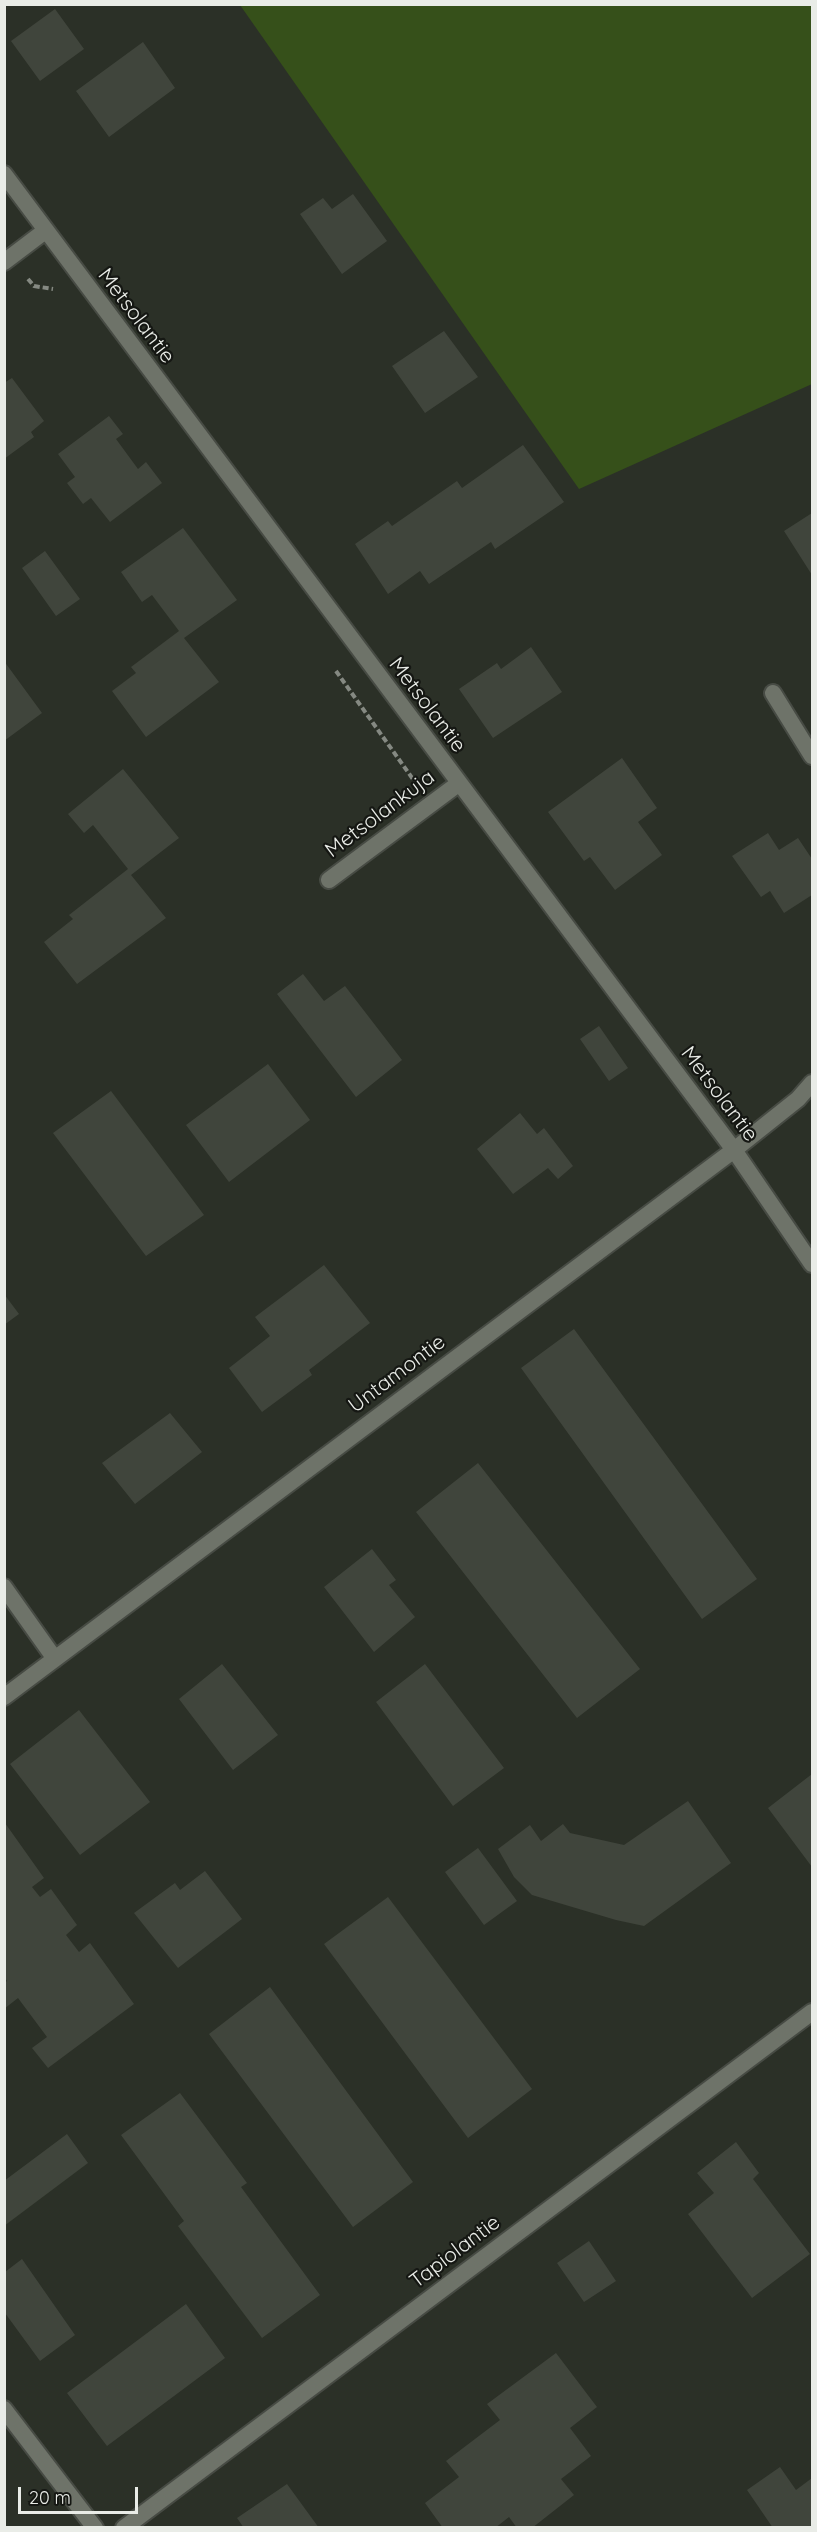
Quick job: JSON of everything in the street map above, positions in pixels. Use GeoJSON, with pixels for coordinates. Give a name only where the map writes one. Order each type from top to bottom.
{"type":"FeatureCollection","features":[{"type":"Feature","properties":{"kind":"street","name":"Metsolantie"},"geometry":{"type":"LineString","coordinates":[[4,174],[458,784],[734,1150],[813,1264]]}},
{"type":"Feature","properties":{"kind":"street"},"geometry":{"type":"LineString","coordinates":[[4,262],[45,231]]}},
{"type":"Feature","properties":{"kind":"street"},"geometry":{"type":"LineString","coordinates":[[773,693],[813,756]]}},
{"type":"Feature","properties":{"kind":"street","name":"Metsolankuja"},"geometry":{"type":"LineString","coordinates":[[329,880],[458,784]]}},
{"type":"Feature","properties":{"kind":"street","name":"Untamontie"},"geometry":{"type":"LineString","coordinates":[[4,1697],[734,1150],[798,1099],[813,1083]]}},
{"type":"Feature","properties":{"kind":"street"},"geometry":{"type":"LineString","coordinates":[[4,1587],[55,1659]]}},
{"type":"Feature","properties":{"kind":"street","name":"Tapiolantie"},"geometry":{"type":"LineString","coordinates":[[124,2528],[813,2012]]}},
{"type":"Feature","properties":{"kind":"street"},"geometry":{"type":"LineString","coordinates":[[4,2409],[95,2528]]}},
{"type":"Feature","properties":{"kind":"green space"},"geometry":{"type":"Polygon","coordinates":[[[240,5],[812,5],[812,384],[579,489],[240,5]]]}},
{"type":"Feature","properties":{"kind":"building"},"geometry":{"type":"Polygon","coordinates":[[[55,9],[84,49],[40,81],[11,41],[55,9]]]}},
{"type":"Feature","properties":{"kind":"building"},"geometry":{"type":"Polygon","coordinates":[[[143,42],[175,88],[109,137],[76,91],[143,42]]]}},
{"type":"Feature","properties":{"kind":"building"},"geometry":{"type":"Polygon","coordinates":[[[353,194],[387,241],[342,274],[300,214],[323,198],[332,209],[353,194]]]}},
{"type":"Feature","properties":{"kind":"building"},"geometry":{"type":"Polygon","coordinates":[[[444,331],[478,377],[425,413],[392,366],[444,331]]]}},
{"type":"Feature","properties":{"kind":"building"},"geometry":{"type":"Polygon","coordinates":[[[12,378],[44,421],[31,432],[34,437],[4,459],[4,383],[12,378]]]}},
{"type":"Feature","properties":{"kind":"building"},"geometry":{"type":"Polygon","coordinates":[[[109,416],[123,434],[116,439],[138,469],[146,462],[162,483],[110,522],[91,498],[83,504],[67,483],[75,477],[58,454],[109,416]]]}},
{"type":"Feature","properties":{"kind":"building"},"geometry":{"type":"Polygon","coordinates":[[[523,445],[564,502],[495,549],[491,542],[429,584],[420,571],[388,594],[355,544],[388,521],[392,526],[457,481],[462,488],[523,445]]]}},
{"type":"Feature","properties":{"kind":"building"},"geometry":{"type":"Polygon","coordinates":[[[812,513],[812,575],[784,531],[812,513]]]}},
{"type":"Feature","properties":{"kind":"building"},"geometry":{"type":"Polygon","coordinates":[[[183,528],[237,600],[184,638],[219,682],[146,737],[112,691],[136,673],[131,667],[179,631],[152,595],[142,602],[121,572],[183,528]]]}},
{"type":"Feature","properties":{"kind":"building"},"geometry":{"type":"Polygon","coordinates":[[[45,551],[80,599],[56,616],[22,568],[45,551]]]}},
{"type":"Feature","properties":{"kind":"building"},"geometry":{"type":"Polygon","coordinates":[[[531,647],[562,692],[493,738],[459,689],[497,663],[501,669],[531,647]]]}},
{"type":"Feature","properties":{"kind":"building"},"geometry":{"type":"Polygon","coordinates":[[[4,661],[42,713],[4,741],[4,661]]]}},
{"type":"Feature","properties":{"kind":"building"},"geometry":{"type":"Polygon","coordinates":[[[622,758],[657,808],[638,822],[662,855],[615,890],[590,857],[584,861],[548,812],[622,758]]]}},
{"type":"Feature","properties":{"kind":"building"},"geometry":{"type":"Polygon","coordinates":[[[123,769],[179,838],[131,875],[166,918],[77,984],[44,942],[73,919],[69,915],[128,869],[93,825],[84,833],[68,814],[123,769]]]}},
{"type":"Feature","properties":{"kind":"building"},"geometry":{"type":"Polygon","coordinates":[[[768,833],[779,850],[798,838],[812,859],[812,895],[784,913],[770,891],[761,897],[732,856],[768,833]]]}},
{"type":"Feature","properties":{"kind":"building"},"geometry":{"type":"Polygon","coordinates":[[[303,974],[324,1001],[345,986],[402,1060],[356,1097],[277,994],[303,974]]]}},
{"type":"Feature","properties":{"kind":"building"},"geometry":{"type":"Polygon","coordinates":[[[599,1026],[628,1068],[609,1081],[580,1039],[599,1026]]]}},
{"type":"Feature","properties":{"kind":"building"},"geometry":{"type":"Polygon","coordinates":[[[268,1064],[310,1120],[229,1182],[186,1125],[268,1064]]]}},
{"type":"Feature","properties":{"kind":"building"},"geometry":{"type":"Polygon","coordinates":[[[111,1091],[204,1215],[146,1256],[53,1133],[111,1091]]]}},
{"type":"Feature","properties":{"kind":"building"},"geometry":{"type":"Polygon","coordinates":[[[520,1113],[537,1134],[544,1128],[573,1166],[558,1179],[548,1168],[513,1194],[477,1149],[520,1113]]]}},
{"type":"Feature","properties":{"kind":"building"},"geometry":{"type":"Polygon","coordinates":[[[324,1265],[370,1323],[309,1370],[312,1375],[262,1412],[229,1368],[270,1336],[255,1317],[324,1265]]]}},
{"type":"Feature","properties":{"kind":"building"},"geometry":{"type":"Polygon","coordinates":[[[4,1294],[19,1314],[4,1325],[4,1294]]]}},
{"type":"Feature","properties":{"kind":"building"},"geometry":{"type":"Polygon","coordinates":[[[574,1329],[757,1579],[702,1619],[521,1368],[574,1329]]]}},
{"type":"Feature","properties":{"kind":"building"},"geometry":{"type":"Polygon","coordinates":[[[170,1413],[202,1452],[135,1504],[102,1463],[170,1413]]]}},
{"type":"Feature","properties":{"kind":"building"},"geometry":{"type":"Polygon","coordinates":[[[478,1463],[640,1669],[577,1718],[416,1512],[478,1463]]]}},
{"type":"Feature","properties":{"kind":"building"},"geometry":{"type":"Polygon","coordinates":[[[372,1549],[396,1580],[389,1585],[415,1617],[374,1652],[324,1587],[372,1549]]]}},
{"type":"Feature","properties":{"kind":"building"},"geometry":{"type":"Polygon","coordinates":[[[222,1664],[278,1735],[233,1770],[179,1699],[222,1664]]]}},
{"type":"Feature","properties":{"kind":"building"},"geometry":{"type":"Polygon","coordinates":[[[425,1664],[504,1768],[453,1806],[376,1702],[425,1664]]]}},
{"type":"Feature","properties":{"kind":"building"},"geometry":{"type":"Polygon","coordinates":[[[79,1710],[150,1802],[80,1855],[10,1764],[79,1710]]]}},
{"type":"Feature","properties":{"kind":"building"},"geometry":{"type":"Polygon","coordinates":[[[812,1774],[812,1867],[768,1808],[812,1774]]]}},
{"type":"Feature","properties":{"kind":"building"},"geometry":{"type":"Polygon","coordinates":[[[688,1801],[731,1863],[644,1926],[532,1895],[514,1877],[498,1849],[530,1825],[541,1841],[563,1824],[570,1833],[624,1845],[688,1801]]]}},
{"type":"Feature","properties":{"kind":"building"},"geometry":{"type":"Polygon","coordinates":[[[5,1823],[44,1878],[32,1887],[40,1897],[51,1889],[77,1925],[66,1935],[79,1952],[90,1943],[134,2004],[48,2068],[32,2048],[47,2037],[18,1998],[4,2009],[4,1983],[7,1981],[5,1978],[5,1823]]]}},
{"type":"Feature","properties":{"kind":"building"},"geometry":{"type":"Polygon","coordinates":[[[478,1848],[517,1901],[484,1925],[445,1872],[478,1848]]]}},
{"type":"Feature","properties":{"kind":"building"},"geometry":{"type":"Polygon","coordinates":[[[205,1871],[242,1919],[178,1968],[134,1913],[175,1883],[180,1890],[205,1871]]]}},
{"type":"Feature","properties":{"kind":"building"},"geometry":{"type":"Polygon","coordinates":[[[388,1897],[532,2089],[468,2138],[324,1944],[388,1897]]]}},
{"type":"Feature","properties":{"kind":"building"},"geometry":{"type":"Polygon","coordinates":[[[270,1987],[413,2182],[353,2227],[209,2034],[270,1987]]]}},
{"type":"Feature","properties":{"kind":"building"},"geometry":{"type":"Polygon","coordinates":[[[180,2093],[247,2183],[241,2187],[320,2295],[262,2338],[178,2226],[184,2221],[121,2135],[180,2093]]]}},
{"type":"Feature","properties":{"kind":"building"},"geometry":{"type":"Polygon","coordinates":[[[67,2134],[88,2163],[4,2226],[4,2181],[67,2134]]]}},
{"type":"Feature","properties":{"kind":"building"},"geometry":{"type":"Polygon","coordinates":[[[736,2142],[759,2173],[753,2179],[810,2254],[752,2298],[688,2214],[714,2193],[697,2173],[736,2142]]]}},
{"type":"Feature","properties":{"kind":"building"},"geometry":{"type":"Polygon","coordinates":[[[589,2241],[616,2281],[584,2302],[557,2263],[589,2241]]]}},
{"type":"Feature","properties":{"kind":"building"},"geometry":{"type":"Polygon","coordinates":[[[22,2259],[75,2335],[40,2361],[5,2313],[5,2272],[22,2259]]]}},
{"type":"Feature","properties":{"kind":"building"},"geometry":{"type":"Polygon","coordinates":[[[186,2304],[225,2358],[107,2446],[67,2393],[186,2304]]]}},
{"type":"Feature","properties":{"kind":"building"},"geometry":{"type":"Polygon","coordinates":[[[556,2353],[597,2407],[570,2428],[591,2456],[561,2479],[574,2495],[532,2528],[517,2528],[509,2517],[495,2528],[443,2528],[425,2503],[459,2477],[446,2461],[500,2420],[487,2404],[556,2353]]]}},
{"type":"Feature","properties":{"kind":"building"},"geometry":{"type":"Polygon","coordinates":[[[780,2467],[796,2490],[812,2478],[812,2528],[773,2528],[747,2490],[780,2467]]]}},
{"type":"Feature","properties":{"kind":"building"},"geometry":{"type":"Polygon","coordinates":[[[287,2484],[319,2528],[244,2528],[237,2518],[287,2484]]]}}]}
